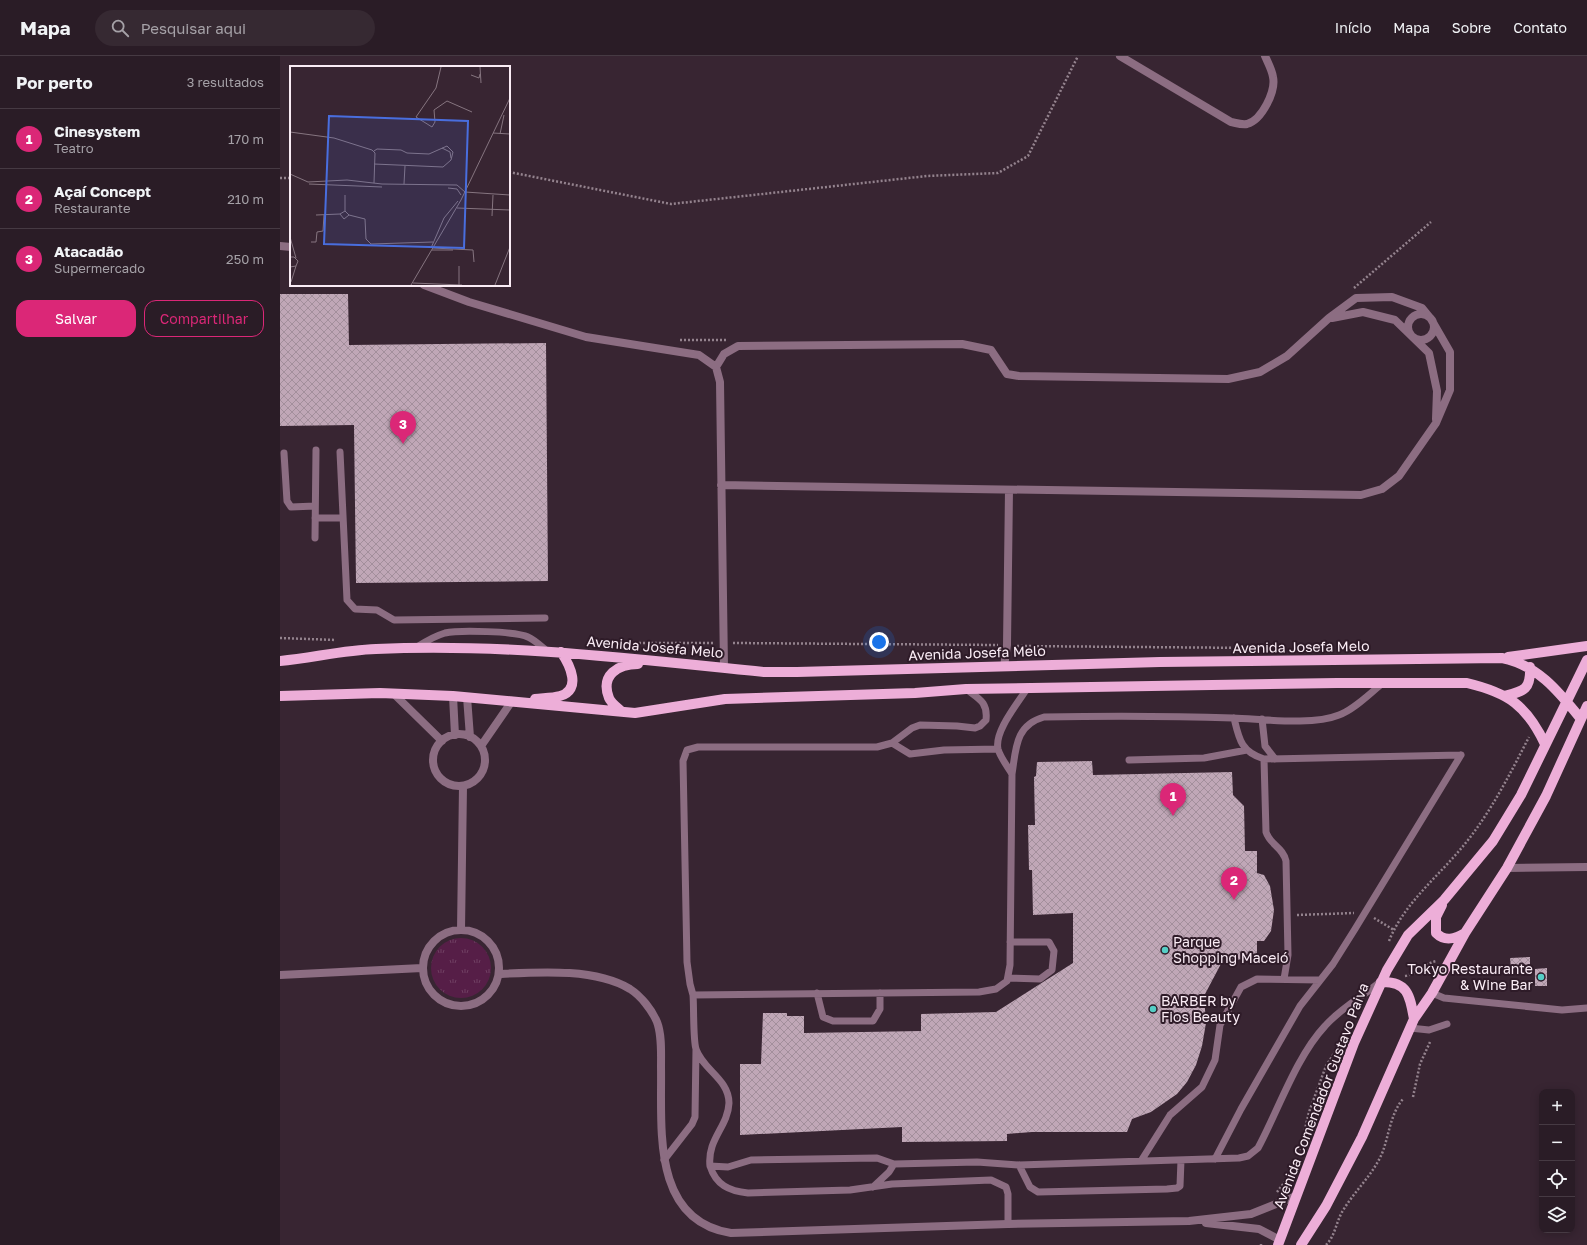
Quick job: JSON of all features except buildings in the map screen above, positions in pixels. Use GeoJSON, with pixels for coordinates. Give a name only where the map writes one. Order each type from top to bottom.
{"type":"FeatureCollection","features":[{"type":"Feature","properties":{"kind":"main road"},"geometry":{"type":"LineString","coordinates":[[1502,658],[1587,646]]}},
{"type":"Feature","properties":{"kind":"main road","name":"Avenida Josefa Melo"},"geometry":{"type":"LineString","coordinates":[[280,661],[375,649],[469,647],[562,652],[724,668],[797,672],[1160,662],[1502,658],[1517,661],[1530,667],[1566,701],[1581,719]]}},
{"type":"Feature","properties":{"kind":"main road"},"geometry":{"type":"LineString","coordinates":[[515,701],[560,696],[569,691],[572,684],[573,674],[570,665],[562,652]]}},
{"type":"Feature","properties":{"kind":"main road","name":"Avenida Comendador Gustavo Paiva"},"geometry":{"type":"LineString","coordinates":[[1279,1243],[1354,1043],[1381,982],[1398,950],[1408,936],[1444,900],[1493,841],[1521,795],[1587,660]]}},
{"type":"Feature","properties":{"kind":"main road"},"geometry":{"type":"LineString","coordinates":[[622,712],[609,699],[607,685],[609,677],[616,669],[629,664],[674,663]]}},
{"type":"Feature","properties":{"kind":"main road"},"geometry":{"type":"LineString","coordinates":[[1504,696],[1521,692],[1526,689],[1530,678],[1530,667]]}},
{"type":"Feature","properties":{"kind":"main road"},"geometry":{"type":"LineString","coordinates":[[280,696],[394,694],[453,696],[635,713],[657,711],[703,701],[725,699],[854,695],[966,689],[1383,682],[1467,683],[1481,686],[1518,704],[1535,724],[1546,744]]}},
{"type":"Feature","properties":{"kind":"main road"},"geometry":{"type":"LineString","coordinates":[[1301,1245],[1326,1206],[1362,1137],[1412,1023],[1432,993],[1465,933],[1507,868],[1546,796],[1587,706]]}},
{"type":"Feature","properties":{"kind":"main road"},"geometry":{"type":"LineString","coordinates":[[1444,900],[1436,917],[1436,933],[1440,937],[1448,940],[1457,938],[1465,933]]}},
{"type":"Feature","properties":{"kind":"main road"},"geometry":{"type":"LineString","coordinates":[[1381,982],[1397,983],[1404,988],[1409,995],[1412,1023]]}},
{"type":"Feature","properties":{"kind":"street"},"geometry":{"type":"LineString","coordinates":[[1120,56],[1231,122],[1241,124],[1248,124],[1254,120],[1269,101],[1274,78],[1265,56]]}},
{"type":"Feature","properties":{"kind":"street"},"geometry":{"type":"LineString","coordinates":[[280,246],[290,247]]}},
{"type":"Feature","properties":{"kind":"street"},"geometry":{"type":"LineString","coordinates":[[427,286],[469,302],[586,337],[698,355],[716,367],[720,382],[724,668]]}},
{"type":"Feature","properties":{"kind":"street"},"geometry":{"type":"LineString","coordinates":[[716,367],[724,354],[738,346],[962,344],[991,350],[1007,374],[1019,376],[1228,379],[1260,372],[1286,356],[1329,318],[1356,298],[1392,297],[1422,308],[1431,319],[1450,352],[1450,390],[1436,422],[1399,476],[1382,489],[1361,496],[721,485]]}},
{"type":"Feature","properties":{"kind":"street"},"geometry":{"type":"LineString","coordinates":[[1329,318],[1363,312],[1395,320],[1429,353],[1436,391],[1436,422]]}},
{"type":"Feature","properties":{"kind":"street"},"geometry":{"type":"LineString","coordinates":[[1420,314],[1431,319],[1434,327],[1431,335],[1425,340],[1412,338],[1408,330],[1409,321],[1420,314]]}},
{"type":"Feature","properties":{"kind":"street"},"geometry":{"type":"LineString","coordinates":[[1004,666],[1007,646],[1009,490]]}},
{"type":"Feature","properties":{"kind":"street"},"geometry":{"type":"LineString","coordinates":[[394,694],[442,741]]}},
{"type":"Feature","properties":{"kind":"street"},"geometry":{"type":"LineString","coordinates":[[453,696],[455,735]]}},
{"type":"Feature","properties":{"kind":"street"},"geometry":{"type":"LineString","coordinates":[[467,697],[470,737]]}},
{"type":"Feature","properties":{"kind":"street"},"geometry":{"type":"LineString","coordinates":[[481,746],[515,701]]}},
{"type":"Feature","properties":{"kind":"street"},"geometry":{"type":"LineString","coordinates":[[455,735],[470,737],[481,746],[485,760],[481,774],[476,780],[463,786],[448,784],[437,775],[432,761],[437,746],[442,741],[455,735]]}},
{"type":"Feature","properties":{"kind":"street"},"geometry":{"type":"LineString","coordinates":[[461,930],[463,786]]}},
{"type":"Feature","properties":{"kind":"street"},"geometry":{"type":"LineString","coordinates":[[1507,868],[1587,868]]}},
{"type":"Feature","properties":{"kind":"street"},"geometry":{"type":"LineString","coordinates":[[461,930],[477,934],[490,943],[498,957],[499,974],[496,985],[480,1002],[470,1006],[458,1007],[447,1004],[433,994],[424,979],[422,968],[424,956],[430,946],[439,937],[449,932],[461,930]]}},
{"type":"Feature","properties":{"kind":"street"},"geometry":{"type":"LineString","coordinates":[[280,975],[422,968]]}},
{"type":"Feature","properties":{"kind":"street"},"geometry":{"type":"LineString","coordinates":[[499,974],[567,972],[614,982],[631,990],[649,1007],[657,1022],[660,1038],[664,1160],[671,1186],[688,1214],[714,1230],[730,1233],[1008,1224],[1189,1221],[1244,1215],[1270,1207],[1296,1196]]}},
{"type":"Feature","properties":{"kind":"street"},"geometry":{"type":"LineString","coordinates":[[1189,1221],[1259,1229],[1279,1243]]}},
{"type":"Feature","properties":{"kind":"lane"},"geometry":{"type":"LineString","coordinates":[[315,538],[316,450]]}},
{"type":"Feature","properties":{"kind":"lane"},"geometry":{"type":"LineString","coordinates":[[340,452],[346,600],[355,609],[377,610],[394,620],[545,618]]}},
{"type":"Feature","properties":{"kind":"lane"},"geometry":{"type":"LineString","coordinates":[[284,453],[287,501],[291,507],[315,506]]}},
{"type":"Feature","properties":{"kind":"lane"},"geometry":{"type":"LineString","coordinates":[[315,518],[343,518]]}},
{"type":"Feature","properties":{"kind":"lane"},"geometry":{"type":"LineString","coordinates":[[479,632],[480,619]]}},
{"type":"Feature","properties":{"kind":"lane"},"geometry":{"type":"LineString","coordinates":[[415,648],[433,637],[447,633],[479,632],[519,634],[529,637],[548,652]]}},
{"type":"Feature","properties":{"kind":"lane"},"geometry":{"type":"LineString","coordinates":[[693,994],[988,991],[1003,985],[1008,978],[1010,942],[1012,774],[1020,737],[1024,728],[1029,722],[1044,718],[1120,716],[1311,720],[1329,718],[1340,715],[1383,682]]}},
{"type":"Feature","properties":{"kind":"lane"},"geometry":{"type":"LineString","coordinates":[[1012,774],[998,749],[999,736],[1005,722],[1028,687]]}},
{"type":"Feature","properties":{"kind":"lane"},"geometry":{"type":"LineString","coordinates":[[664,1160],[692,1124],[695,1117],[696,1049],[693,994],[689,980],[687,962],[683,761],[687,750],[698,747],[877,747],[892,742],[912,728],[920,725],[975,728],[980,726],[986,720],[987,712],[984,703],[966,689]]}},
{"type":"Feature","properties":{"kind":"lane"},"geometry":{"type":"LineString","coordinates":[[1214,1159],[1243,1104],[1300,1006],[1333,964],[1366,913],[1461,755],[1264,759],[1253,755],[1246,750],[1238,734],[1234,718]]}},
{"type":"Feature","properties":{"kind":"lane"},"geometry":{"type":"LineString","coordinates":[[1262,719],[1265,746],[1275,758]]}},
{"type":"Feature","properties":{"kind":"lane"},"geometry":{"type":"LineString","coordinates":[[892,742],[910,754],[944,750],[998,749]]}},
{"type":"Feature","properties":{"kind":"lane"},"geometry":{"type":"LineString","coordinates":[[1129,760],[1204,758],[1246,750]]}},
{"type":"Feature","properties":{"kind":"lane"},"geometry":{"type":"LineString","coordinates":[[1264,759],[1266,832],[1268,839],[1284,854],[1287,878],[1287,966],[1284,979]]}},
{"type":"Feature","properties":{"kind":"lane"},"geometry":{"type":"LineString","coordinates":[[1008,978],[1040,979],[1052,970],[1054,951],[1049,942],[1010,942]]}},
{"type":"Feature","properties":{"kind":"lane"},"geometry":{"type":"LineString","coordinates":[[1141,1161],[1170,1115],[1202,1087],[1215,1060],[1220,1025],[1241,987],[1257,979],[1320,980]]}},
{"type":"Feature","properties":{"kind":"lane"},"geometry":{"type":"LineString","coordinates":[[710,1166],[728,1167],[752,1160],[877,1158],[894,1164],[977,1162],[1019,1165],[1239,1158],[1254,1153],[1271,1124],[1286,1092],[1316,1036],[1340,1011],[1381,982]]}},
{"type":"Feature","properties":{"kind":"lane"},"geometry":{"type":"LineString","coordinates":[[817,993],[823,1017],[833,1021],[874,1020],[880,1009],[880,993]]}},
{"type":"Feature","properties":{"kind":"lane"},"geometry":{"type":"LineString","coordinates":[[1432,993],[1444,998],[1562,1010],[1587,1008]]}},
{"type":"Feature","properties":{"kind":"lane"},"geometry":{"type":"LineString","coordinates":[[1412,1023],[1429,1030],[1447,1024]]}},
{"type":"Feature","properties":{"kind":"lane"},"geometry":{"type":"LineString","coordinates":[[696,1049],[706,1064],[719,1077],[726,1090],[729,1102],[727,1114],[711,1144],[709,1157],[710,1166],[716,1180],[721,1185],[738,1192],[850,1190],[892,1184],[991,1180],[1006,1187],[1008,1194],[1008,1224]]}},
{"type":"Feature","properties":{"kind":"lane"},"geometry":{"type":"LineString","coordinates":[[1019,1165],[1030,1187],[1038,1192],[1159,1189],[1177,1188],[1180,1186],[1181,1160]]}},
{"type":"Feature","properties":{"kind":"lane"},"geometry":{"type":"LineString","coordinates":[[873,1187],[889,1172],[894,1164]]}},
{"type":"Feature","properties":{"kind":"path"},"geometry":{"type":"LineString","coordinates":[[510,172],[671,204],[927,176],[998,173],[1028,156],[1078,56]]}},
{"type":"Feature","properties":{"kind":"path"},"geometry":{"type":"LineString","coordinates":[[280,638],[340,640]]}},
{"type":"Feature","properties":{"kind":"path"},"geometry":{"type":"LineString","coordinates":[[591,643],[1259,648]]}},
{"type":"Feature","properties":{"kind":"path"},"geometry":{"type":"LineString","coordinates":[[1388,945],[1394,930],[1429,884],[1465,844],[1503,789],[1535,724]]}},
{"type":"Feature","properties":{"kind":"path"},"geometry":{"type":"LineString","coordinates":[[1287,915],[1366,913],[1394,930]]}},
{"type":"Feature","properties":{"kind":"path"},"geometry":{"type":"LineString","coordinates":[[1400,976],[1414,974],[1426,964],[1439,961]]}},
{"type":"Feature","properties":{"kind":"path"},"geometry":{"type":"LineString","coordinates":[[1413,1097],[1420,1064],[1430,1042]]}},
{"type":"Feature","properties":{"kind":"path"},"geometry":{"type":"LineString","coordinates":[[1298,1156],[1309,1112],[1326,1066],[1340,1043]]}},
{"type":"Feature","properties":{"kind":"path"},"geometry":{"type":"LineString","coordinates":[[1326,1245],[1331,1240],[1341,1214],[1353,1195],[1371,1175],[1383,1152],[1389,1128],[1402,1099]]}},
{"type":"Feature","properties":{"kind":"path"},"geometry":{"type":"LineString","coordinates":[[1270,1207],[1270,1199],[1290,1176],[1293,1169]]}},
{"type":"Feature","properties":{"kind":"green space"},"geometry":{"type":"Polygon","coordinates":[[[461,938],[478,943],[486,951],[491,968],[486,985],[478,993],[461,998],[444,993],[436,985],[431,968],[436,951],[444,943],[461,938]]]}},
{"type":"Feature","properties":{"kind":"place","name":"Atacadão"},"geometry":{"type":"Point","coordinates":[403,444]}},
{"type":"Feature","properties":{"kind":"place","name":"Cinesystem"},"geometry":{"type":"Point","coordinates":[1173,816]}},
{"type":"Feature","properties":{"kind":"place","name":"Açaí Concept"},"geometry":{"type":"Point","coordinates":[1234,900]}},
{"type":"Feature","properties":{"kind":"place","name":"Parque Shopping Maceió"},"geometry":{"type":"Point","coordinates":[1165,950]}},
{"type":"Feature","properties":{"kind":"place","name":"Tokyo Restaurante & Wine Bar"},"geometry":{"type":"Point","coordinates":[1541,977]}},
{"type":"Feature","properties":{"kind":"place","name":"BARBER by Fios Beauty"},"geometry":{"type":"Point","coordinates":[1153,1009]}}]}
